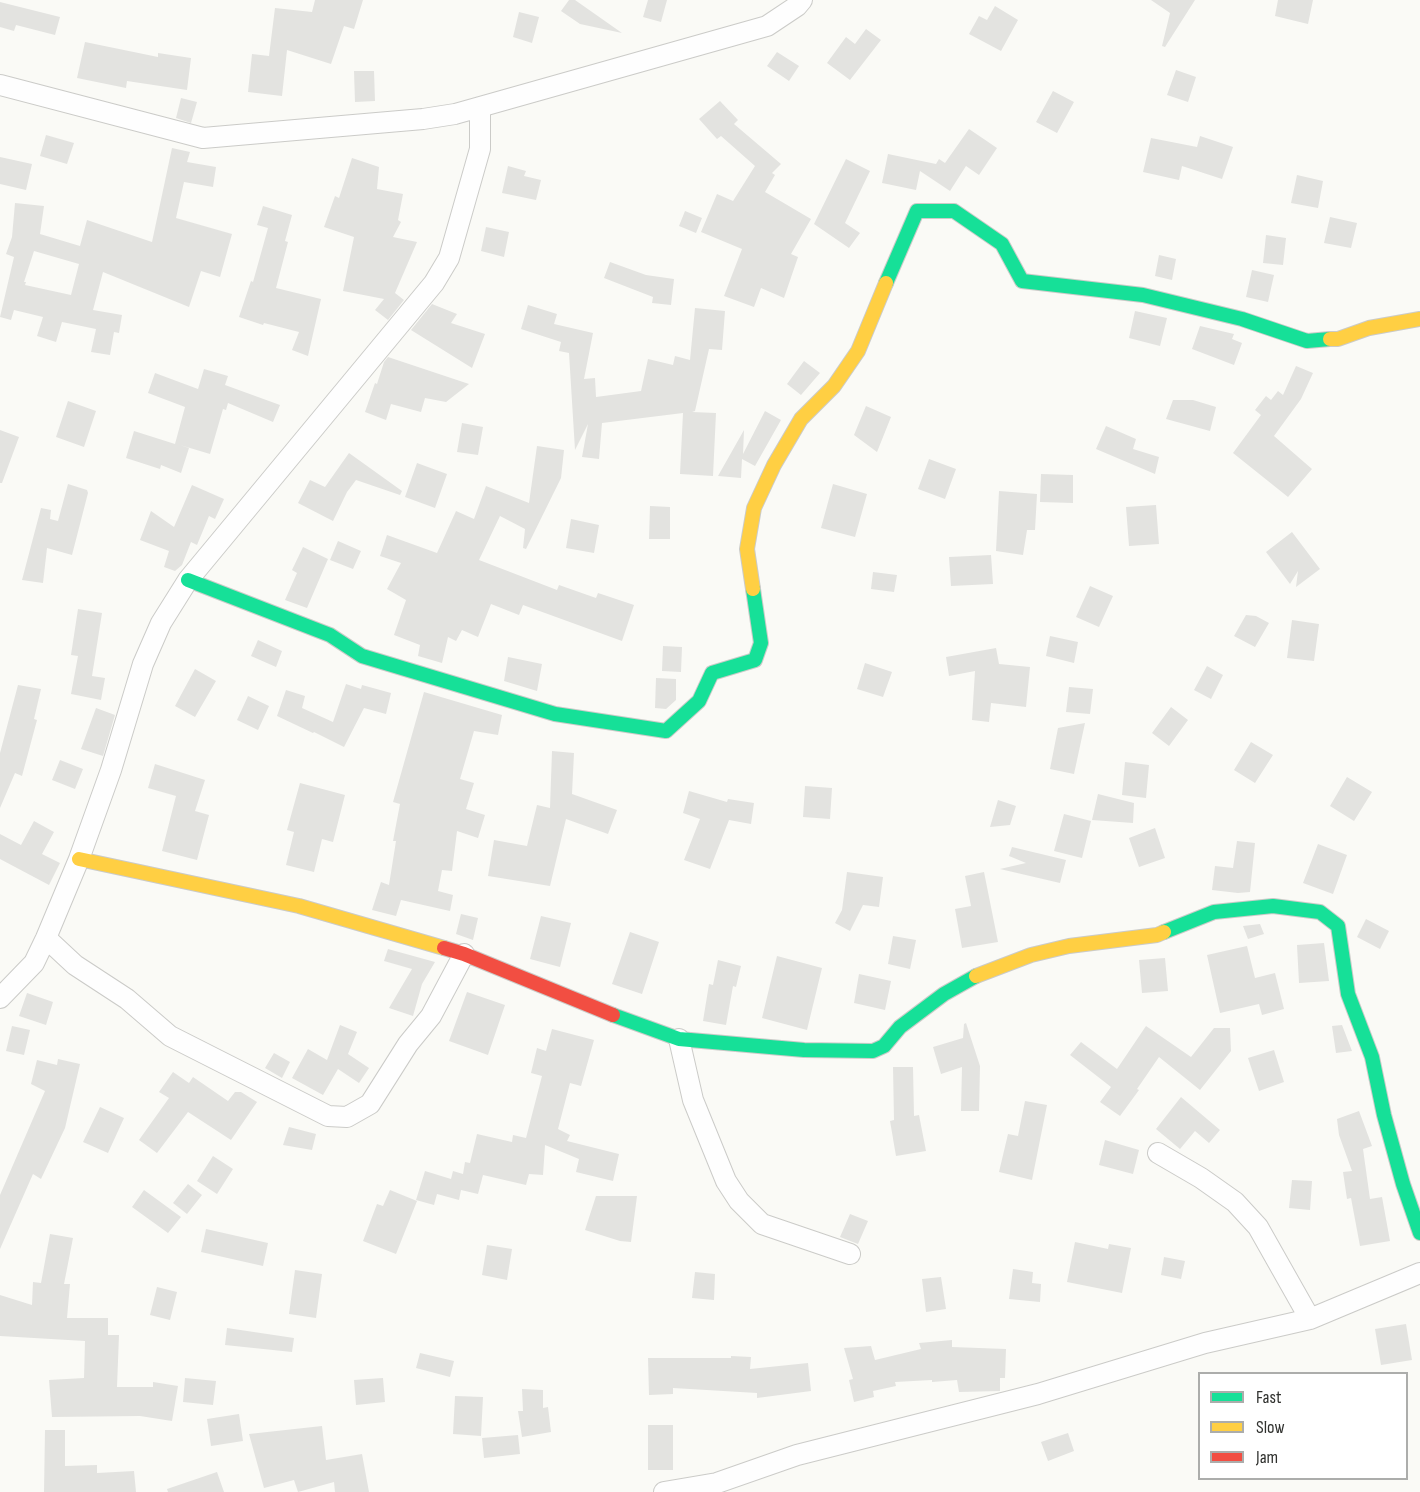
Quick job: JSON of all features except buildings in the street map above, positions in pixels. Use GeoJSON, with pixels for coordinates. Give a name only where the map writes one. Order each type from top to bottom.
{"type":"FeatureCollection","features":[{"type":"Feature","properties":{"kind":"street"},"geometry":{"type":"LineString","coordinates":[[0,85],[203,138],[423,118],[455,114],[767,26],[798,6],[802,0]]}},
{"type":"Feature","properties":{"kind":"street"},"geometry":{"type":"LineString","coordinates":[[0,998],[34,963],[46,938],[79,859],[111,770],[143,664],[161,622],[188,580],[434,283],[449,258],[480,149],[480,107]]}},
{"type":"Feature","properties":{"kind":"street"},"geometry":{"type":"LineString","coordinates":[[188,580],[330,635],[362,656],[555,714],[666,731],[699,701],[712,673],[755,660],[761,643],[747,549],[754,508],[774,465],[801,419],[834,386],[858,351],[917,211],[954,211],[1002,244],[1022,281],[1143,296],[1242,319],[1307,341],[1338,339],[1369,328],[1420,319]]}},
{"type":"Feature","properties":{"kind":"street"},"geometry":{"type":"LineString","coordinates":[[79,859],[299,906],[464,954],[679,1040],[804,1050],[873,1051],[884,1046],[900,1027],[944,994],[984,971],[1031,955],[1070,945],[1157,935],[1214,912],[1273,906],[1320,912],[1338,926],[1348,994],[1372,1057],[1384,1114],[1403,1184],[1420,1233]]}},
{"type":"Feature","properties":{"kind":"street"},"geometry":{"type":"LineString","coordinates":[[46,938],[75,966],[127,999],[170,1036],[328,1116],[347,1117],[370,1104],[408,1044],[431,1016],[464,954]]}},
{"type":"Feature","properties":{"kind":"street"},"geometry":{"type":"LineString","coordinates":[[679,1040],[693,1100],[726,1181],[739,1201],[762,1224],[850,1254]]}},
{"type":"Feature","properties":{"kind":"street"},"geometry":{"type":"LineString","coordinates":[[1158,1153],[1201,1178],[1235,1202],[1258,1227],[1310,1319]]}},
{"type":"Feature","properties":{"kind":"street"},"geometry":{"type":"LineString","coordinates":[[664,1492],[717,1483],[797,1455],[1038,1394],[1205,1342],[1310,1319],[1420,1273]]}},
{"type":"Feature","properties":{"kind":"traffic: fast"},"geometry":{"type":"LineString","coordinates":[[886,283],[917,211],[954,211],[1002,244],[1022,281],[1143,295],[1242,319],[1307,341],[1330,339]]}},
{"type":"Feature","properties":{"kind":"traffic: fast"},"geometry":{"type":"LineString","coordinates":[[188,580],[330,635],[362,656],[555,714],[666,731],[699,701],[712,673],[755,660],[761,643],[753,589]]}},
{"type":"Feature","properties":{"kind":"traffic: fast"},"geometry":{"type":"LineString","coordinates":[[1164,932],[1214,912],[1273,906],[1320,912],[1338,926],[1348,994],[1372,1057],[1384,1115],[1403,1184],[1420,1233]]}},
{"type":"Feature","properties":{"kind":"traffic: fast"},"geometry":{"type":"LineString","coordinates":[[613,1015],[679,1039],[804,1050],[873,1051],[884,1046],[900,1027],[944,994],[976,976]]}},
{"type":"Feature","properties":{"kind":"traffic: slow"},"geometry":{"type":"LineString","coordinates":[[753,589],[747,549],[754,508],[774,465],[801,419],[834,386],[858,351],[886,283]]}},
{"type":"Feature","properties":{"kind":"traffic: slow"},"geometry":{"type":"LineString","coordinates":[[1330,339],[1338,339],[1369,328],[1420,319]]}},
{"type":"Feature","properties":{"kind":"traffic: slow"},"geometry":{"type":"LineString","coordinates":[[79,859],[299,906],[444,948]]}},
{"type":"Feature","properties":{"kind":"traffic: slow"},"geometry":{"type":"LineString","coordinates":[[976,976],[1031,955],[1069,946],[1157,935],[1164,932]]}},
{"type":"Feature","properties":{"kind":"traffic: jam"},"geometry":{"type":"LineString","coordinates":[[444,948],[613,1015]]}}]}
